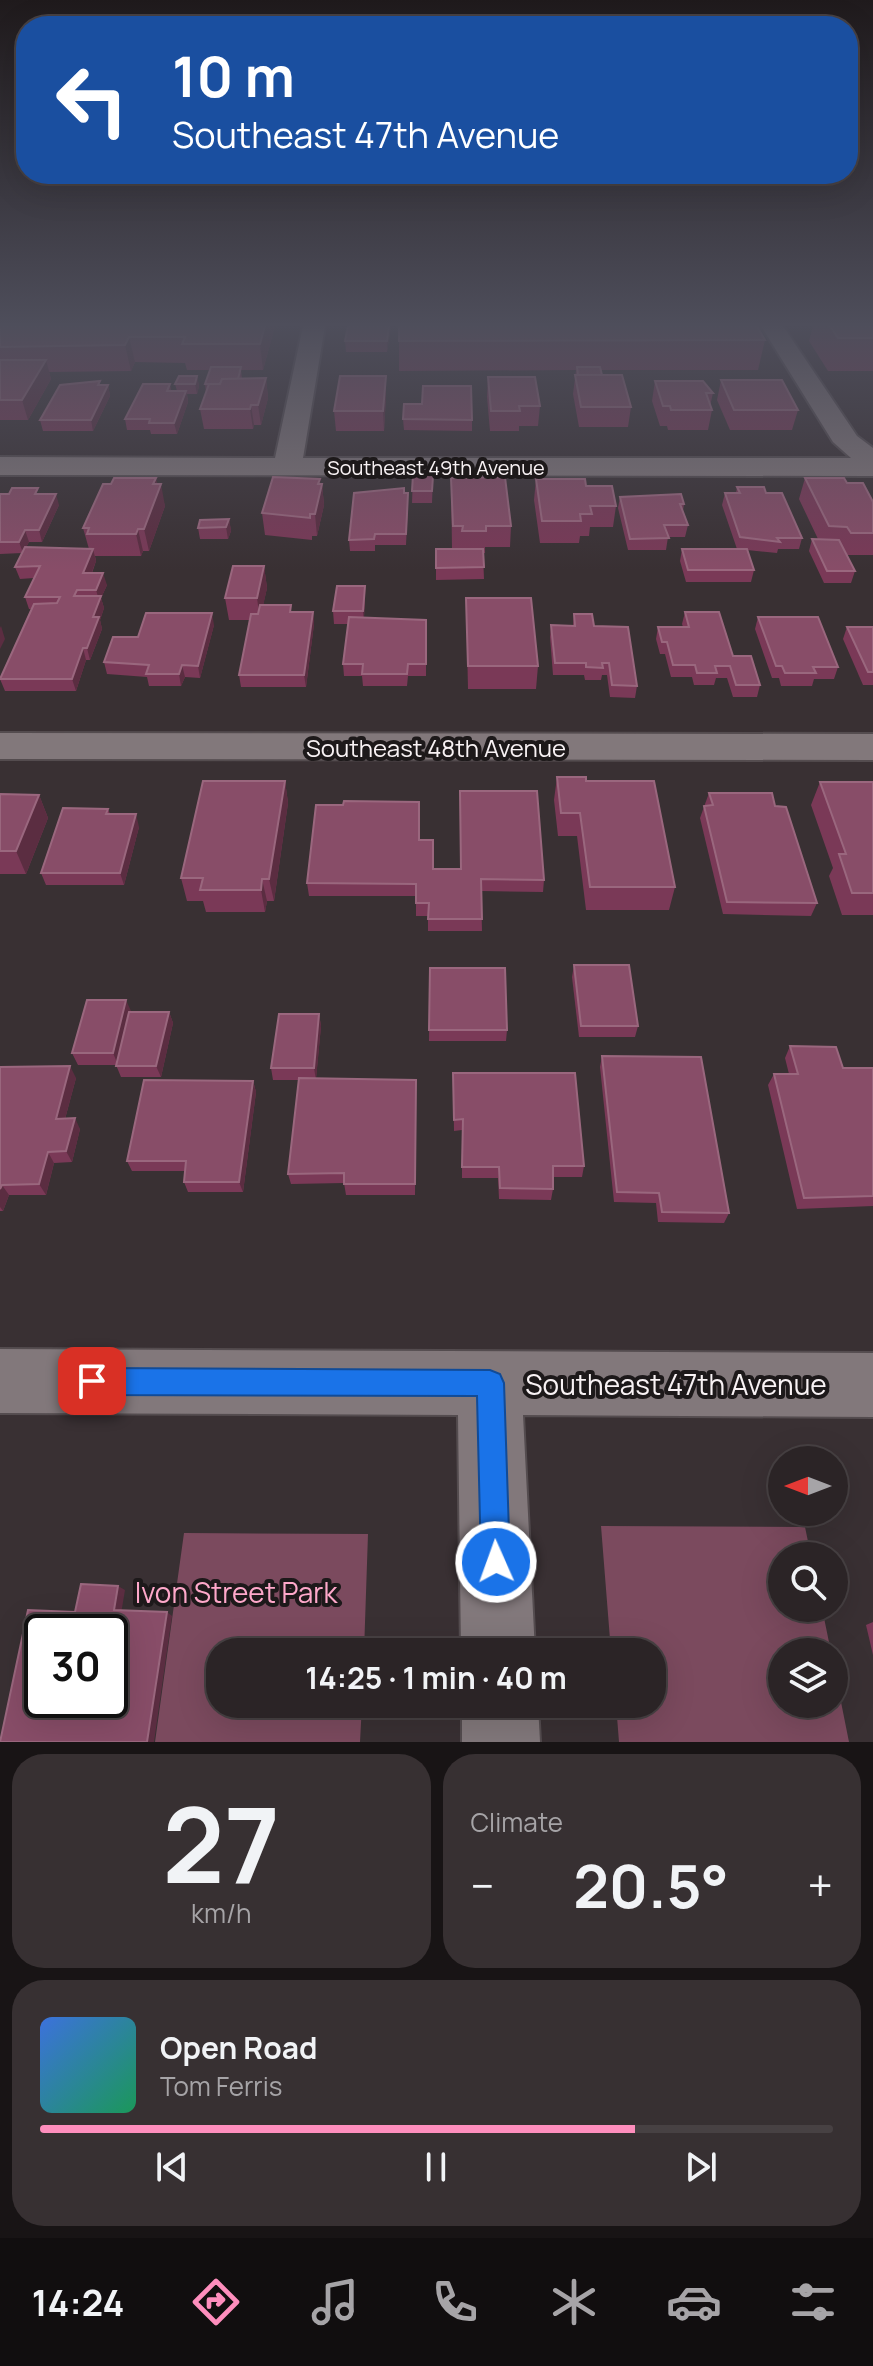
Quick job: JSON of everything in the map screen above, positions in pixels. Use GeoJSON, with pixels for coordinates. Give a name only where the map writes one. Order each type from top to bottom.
{"type":"FeatureCollection","features":[{"type":"Feature","properties":{"kind":"street"},"geometry":{"type":"LineString","coordinates":[[287,466],[298,407]]}},
{"type":"Feature","properties":{"kind":"street"},"geometry":{"type":"LineString","coordinates":[[825,407],[847,442],[873,465]]}},
{"type":"Feature","properties":{"kind":"street","name":"Southeast 49th Avenue"},"geometry":{"type":"LineString","coordinates":[[0,466],[873,465]]}},
{"type":"Feature","properties":{"kind":"street","name":"Southeast 48th Avenue"},"geometry":{"type":"LineString","coordinates":[[0,746],[873,747]]}},
{"type":"Feature","properties":{"kind":"street","name":"Southeast 47th Avenue"},"geometry":{"type":"LineString","coordinates":[[0,1381],[873,1385]]}},
{"type":"Feature","properties":{"kind":"street"},"geometry":{"type":"LineString","coordinates":[[490,1383],[498,1638]]}},
{"type":"Feature","properties":{"kind":"street"},"geometry":{"type":"LineString","coordinates":[[500,1718],[501,1742]]}},
{"type":"Feature","properties":{"kind":"green space"},"geometry":{"type":"Polygon","coordinates":[[[601,1526],[805,1527],[808,1542],[768,1542],[768,1622],[825,1622],[828,1638],[768,1638],[768,1718],[844,1718],[849,1742],[619,1742],[617,1718],[666,1718],[666,1638],[610,1638],[601,1526]]]}},
{"type":"Feature","properties":{"kind":"green space","name":"Ivon Street Park"},"geometry":{"type":"Polygon","coordinates":[[[184,1533],[368,1534],[364,1638],[206,1638],[206,1718],[361,1718],[360,1742],[155,1742],[184,1533]]]}},
{"type":"Feature","properties":{"kind":"building"},"geometry":{"type":"Polygon","coordinates":[[[47,407],[97,407],[91,420],[40,420],[47,407]]]}},
{"type":"Feature","properties":{"kind":"building"},"geometry":{"type":"Polygon","coordinates":[[[131,407],[180,407],[174,423],[125,419],[131,407]]]}},
{"type":"Feature","properties":{"kind":"building"},"geometry":{"type":"Polygon","coordinates":[[[201,407],[250,407],[250,409],[201,407]]]}},
{"type":"Feature","properties":{"kind":"building"},"geometry":{"type":"Polygon","coordinates":[[[335,407],[383,407],[383,411],[334,411],[335,407]]]}},
{"type":"Feature","properties":{"kind":"building"},"geometry":{"type":"Polygon","coordinates":[[[404,407],[472,407],[472,420],[403,419],[404,407]]]}},
{"type":"Feature","properties":{"kind":"building"},"geometry":{"type":"Polygon","coordinates":[[[491,407],[519,407],[520,411],[491,411],[491,407]]]}},
{"type":"Feature","properties":{"kind":"building"},"geometry":{"type":"Polygon","coordinates":[[[670,407],[711,407],[712,410],[671,410],[670,407]]]}},
{"type":"Feature","properties":{"kind":"building"},"geometry":{"type":"Polygon","coordinates":[[[733,407],[797,407],[798,410],[734,410],[733,407]]]}},
{"type":"Feature","properties":{"kind":"building"},"geometry":{"type":"Polygon","coordinates":[[[413,475],[433,476],[432,491],[412,491],[413,475]]]}},
{"type":"Feature","properties":{"kind":"building"},"geometry":{"type":"Polygon","coordinates":[[[273,477],[320,479],[318,484],[322,484],[315,514],[310,514],[310,518],[262,513],[273,477]]]}},
{"type":"Feature","properties":{"kind":"building"},"geometry":{"type":"Polygon","coordinates":[[[505,477],[511,526],[486,526],[486,531],[462,531],[463,526],[453,526],[451,478],[505,477]]]}},
{"type":"Feature","properties":{"kind":"building"},"geometry":{"type":"Polygon","coordinates":[[[114,478],[156,478],[153,484],[161,484],[144,529],[138,529],[136,534],[87,534],[89,528],[83,528],[103,484],[111,484],[114,478]]]}},
{"type":"Feature","properties":{"kind":"building"},"geometry":{"type":"Polygon","coordinates":[[[805,478],[844,478],[847,483],[863,483],[873,502],[873,533],[851,533],[847,527],[829,526],[805,478]]]}},
{"type":"Feature","properties":{"kind":"building"},"geometry":{"type":"Polygon","coordinates":[[[536,479],[585,479],[586,486],[612,486],[616,506],[590,506],[592,514],[580,514],[581,521],[542,521],[536,479]]]}},
{"type":"Feature","properties":{"kind":"building"},"geometry":{"type":"Polygon","coordinates":[[[737,487],[764,487],[766,493],[782,493],[802,538],[777,538],[780,542],[740,537],[725,493],[740,493],[737,487]]]}},
{"type":"Feature","properties":{"kind":"building"},"geometry":{"type":"Polygon","coordinates":[[[12,488],[38,488],[35,494],[56,494],[39,530],[25,530],[19,542],[0,542],[0,494],[9,494],[12,488]]]}},
{"type":"Feature","properties":{"kind":"building"},"geometry":{"type":"Polygon","coordinates":[[[404,488],[404,493],[408,493],[406,534],[375,534],[374,539],[349,540],[354,493],[404,488]]]}},
{"type":"Feature","properties":{"kind":"building"},"geometry":{"type":"Polygon","coordinates":[[[681,494],[684,504],[680,504],[688,525],[664,525],[669,538],[630,539],[620,497],[681,494]]]}},
{"type":"Feature","properties":{"kind":"building"},"geometry":{"type":"Polygon","coordinates":[[[229,519],[226,527],[198,528],[200,520],[229,519]]]}},
{"type":"Feature","properties":{"kind":"building"},"geometry":{"type":"Polygon","coordinates":[[[812,539],[839,540],[855,571],[827,571],[812,539]]]}},
{"type":"Feature","properties":{"kind":"building"},"geometry":{"type":"Polygon","coordinates":[[[25,547],[93,549],[83,573],[103,573],[96,590],[77,590],[74,596],[101,596],[93,617],[99,617],[72,679],[0,679],[34,604],[57,603],[60,597],[25,597],[40,566],[15,567],[25,547]]]}},
{"type":"Feature","properties":{"kind":"building"},"geometry":{"type":"Polygon","coordinates":[[[436,549],[483,549],[484,567],[436,568],[436,549]]]}},
{"type":"Feature","properties":{"kind":"building"},"geometry":{"type":"Polygon","coordinates":[[[682,549],[747,549],[754,570],[688,570],[682,549]]]}},
{"type":"Feature","properties":{"kind":"building"},"geometry":{"type":"Polygon","coordinates":[[[233,566],[264,566],[257,598],[225,598],[233,566]]]}},
{"type":"Feature","properties":{"kind":"building"},"geometry":{"type":"Polygon","coordinates":[[[337,586],[365,586],[363,611],[333,611],[337,586]]]}},
{"type":"Feature","properties":{"kind":"building"},"geometry":{"type":"Polygon","coordinates":[[[466,598],[531,598],[538,666],[468,666],[466,598]]]}},
{"type":"Feature","properties":{"kind":"building"},"geometry":{"type":"Polygon","coordinates":[[[260,605],[291,605],[290,612],[313,612],[304,675],[239,675],[251,614],[258,614],[260,605]]]}},
{"type":"Feature","properties":{"kind":"building"},"geometry":{"type":"Polygon","coordinates":[[[685,612],[719,612],[733,656],[751,656],[760,685],[736,685],[730,666],[715,666],[717,673],[697,673],[695,665],[673,665],[667,642],[662,642],[658,627],[689,627],[685,612]]]}},
{"type":"Feature","properties":{"kind":"building"},"geometry":{"type":"Polygon","coordinates":[[[146,613],[212,613],[198,666],[182,665],[179,674],[146,674],[149,665],[104,662],[113,637],[138,637],[146,613]]]}},
{"type":"Feature","properties":{"kind":"building"},"geometry":{"type":"Polygon","coordinates":[[[574,614],[592,614],[594,626],[628,627],[637,686],[612,685],[609,663],[602,663],[603,668],[586,667],[586,663],[555,663],[551,625],[575,626],[574,614]]]}},
{"type":"Feature","properties":{"kind":"building"},"geometry":{"type":"Polygon","coordinates":[[[349,617],[426,620],[426,664],[408,664],[407,674],[362,674],[363,664],[343,664],[349,617]]]}},
{"type":"Feature","properties":{"kind":"building"},"geometry":{"type":"Polygon","coordinates":[[[758,617],[818,617],[838,667],[813,667],[816,673],[785,673],[782,666],[776,666],[758,617]]]}},
{"type":"Feature","properties":{"kind":"building"},"geometry":{"type":"Polygon","coordinates":[[[847,627],[873,627],[873,672],[868,672],[847,627]]]}},
{"type":"Feature","properties":{"kind":"building"},"geometry":{"type":"Polygon","coordinates":[[[557,777],[586,777],[586,781],[654,781],[675,887],[590,887],[580,813],[561,813],[557,777]]]}},
{"type":"Feature","properties":{"kind":"building"},"geometry":{"type":"Polygon","coordinates":[[[203,781],[285,781],[269,879],[262,879],[261,890],[200,890],[203,878],[181,878],[203,781]]]}},
{"type":"Feature","properties":{"kind":"building"},"geometry":{"type":"Polygon","coordinates":[[[820,782],[873,782],[873,893],[852,893],[839,854],[846,854],[820,782]]]}},
{"type":"Feature","properties":{"kind":"building"},"geometry":{"type":"Polygon","coordinates":[[[460,791],[537,791],[544,880],[481,879],[482,919],[428,919],[429,903],[416,903],[416,884],[307,883],[316,805],[343,805],[344,801],[419,802],[419,840],[433,840],[433,869],[461,869],[460,791]]]}},
{"type":"Feature","properties":{"kind":"building"},"geometry":{"type":"Polygon","coordinates":[[[709,793],[772,793],[775,806],[786,807],[817,903],[727,902],[704,806],[713,805],[709,793]]]}},
{"type":"Feature","properties":{"kind":"building"},"geometry":{"type":"Polygon","coordinates":[[[0,794],[39,795],[16,851],[0,851],[0,794]]]}},
{"type":"Feature","properties":{"kind":"building"},"geometry":{"type":"Polygon","coordinates":[[[63,808],[108,809],[106,814],[136,814],[120,873],[41,873],[63,808]]]}},
{"type":"Feature","properties":{"kind":"building"},"geometry":{"type":"Polygon","coordinates":[[[574,965],[629,965],[638,1026],[581,1026],[574,965]]]}},
{"type":"Feature","properties":{"kind":"building"},"geometry":{"type":"Polygon","coordinates":[[[430,968],[505,968],[507,1030],[429,1030],[430,968]]]}},
{"type":"Feature","properties":{"kind":"building"},"geometry":{"type":"Polygon","coordinates":[[[87,1000],[126,1000],[113,1053],[72,1053],[87,1000]]]}},
{"type":"Feature","properties":{"kind":"building"},"geometry":{"type":"Polygon","coordinates":[[[129,1012],[169,1012],[156,1066],[116,1066],[129,1012]]]}},
{"type":"Feature","properties":{"kind":"building"},"geometry":{"type":"Polygon","coordinates":[[[279,1014],[319,1014],[314,1068],[271,1068],[279,1014]]]}},
{"type":"Feature","properties":{"kind":"building"},"geometry":{"type":"Polygon","coordinates":[[[790,1046],[836,1047],[843,1068],[873,1068],[873,1196],[804,1198],[774,1074],[798,1074],[790,1046]]]}},
{"type":"Feature","properties":{"kind":"building"},"geometry":{"type":"Polygon","coordinates":[[[602,1056],[701,1057],[729,1213],[662,1212],[659,1193],[617,1192],[602,1056]]]}},
{"type":"Feature","properties":{"kind":"building"},"geometry":{"type":"Polygon","coordinates":[[[70,1066],[56,1119],[75,1118],[66,1151],[48,1152],[39,1184],[2,1185],[0,1189],[0,1067],[70,1066]]]}},
{"type":"Feature","properties":{"kind":"building"},"geometry":{"type":"Polygon","coordinates":[[[453,1073],[575,1073],[584,1166],[553,1166],[553,1189],[500,1188],[499,1167],[462,1167],[463,1119],[454,1120],[453,1073]]]}},
{"type":"Feature","properties":{"kind":"building"},"geometry":{"type":"Polygon","coordinates":[[[299,1078],[416,1080],[415,1184],[344,1184],[344,1173],[288,1174],[299,1078]]]}},
{"type":"Feature","properties":{"kind":"building"},"geometry":{"type":"Polygon","coordinates":[[[144,1080],[253,1081],[239,1182],[184,1182],[186,1161],[127,1161],[144,1080]]]}},
{"type":"Feature","properties":{"kind":"building"},"geometry":{"type":"Polygon","coordinates":[[[81,1584],[118,1586],[114,1610],[167,1612],[147,1742],[0,1742],[24,1629],[24,1718],[128,1718],[128,1614],[27,1614],[28,1610],[75,1612],[81,1584]]]}},
{"type":"Feature","properties":{"kind":"route"},"geometry":{"type":"LineString","coordinates":[[92,1381],[490,1383],[496,1562]]}}]}
